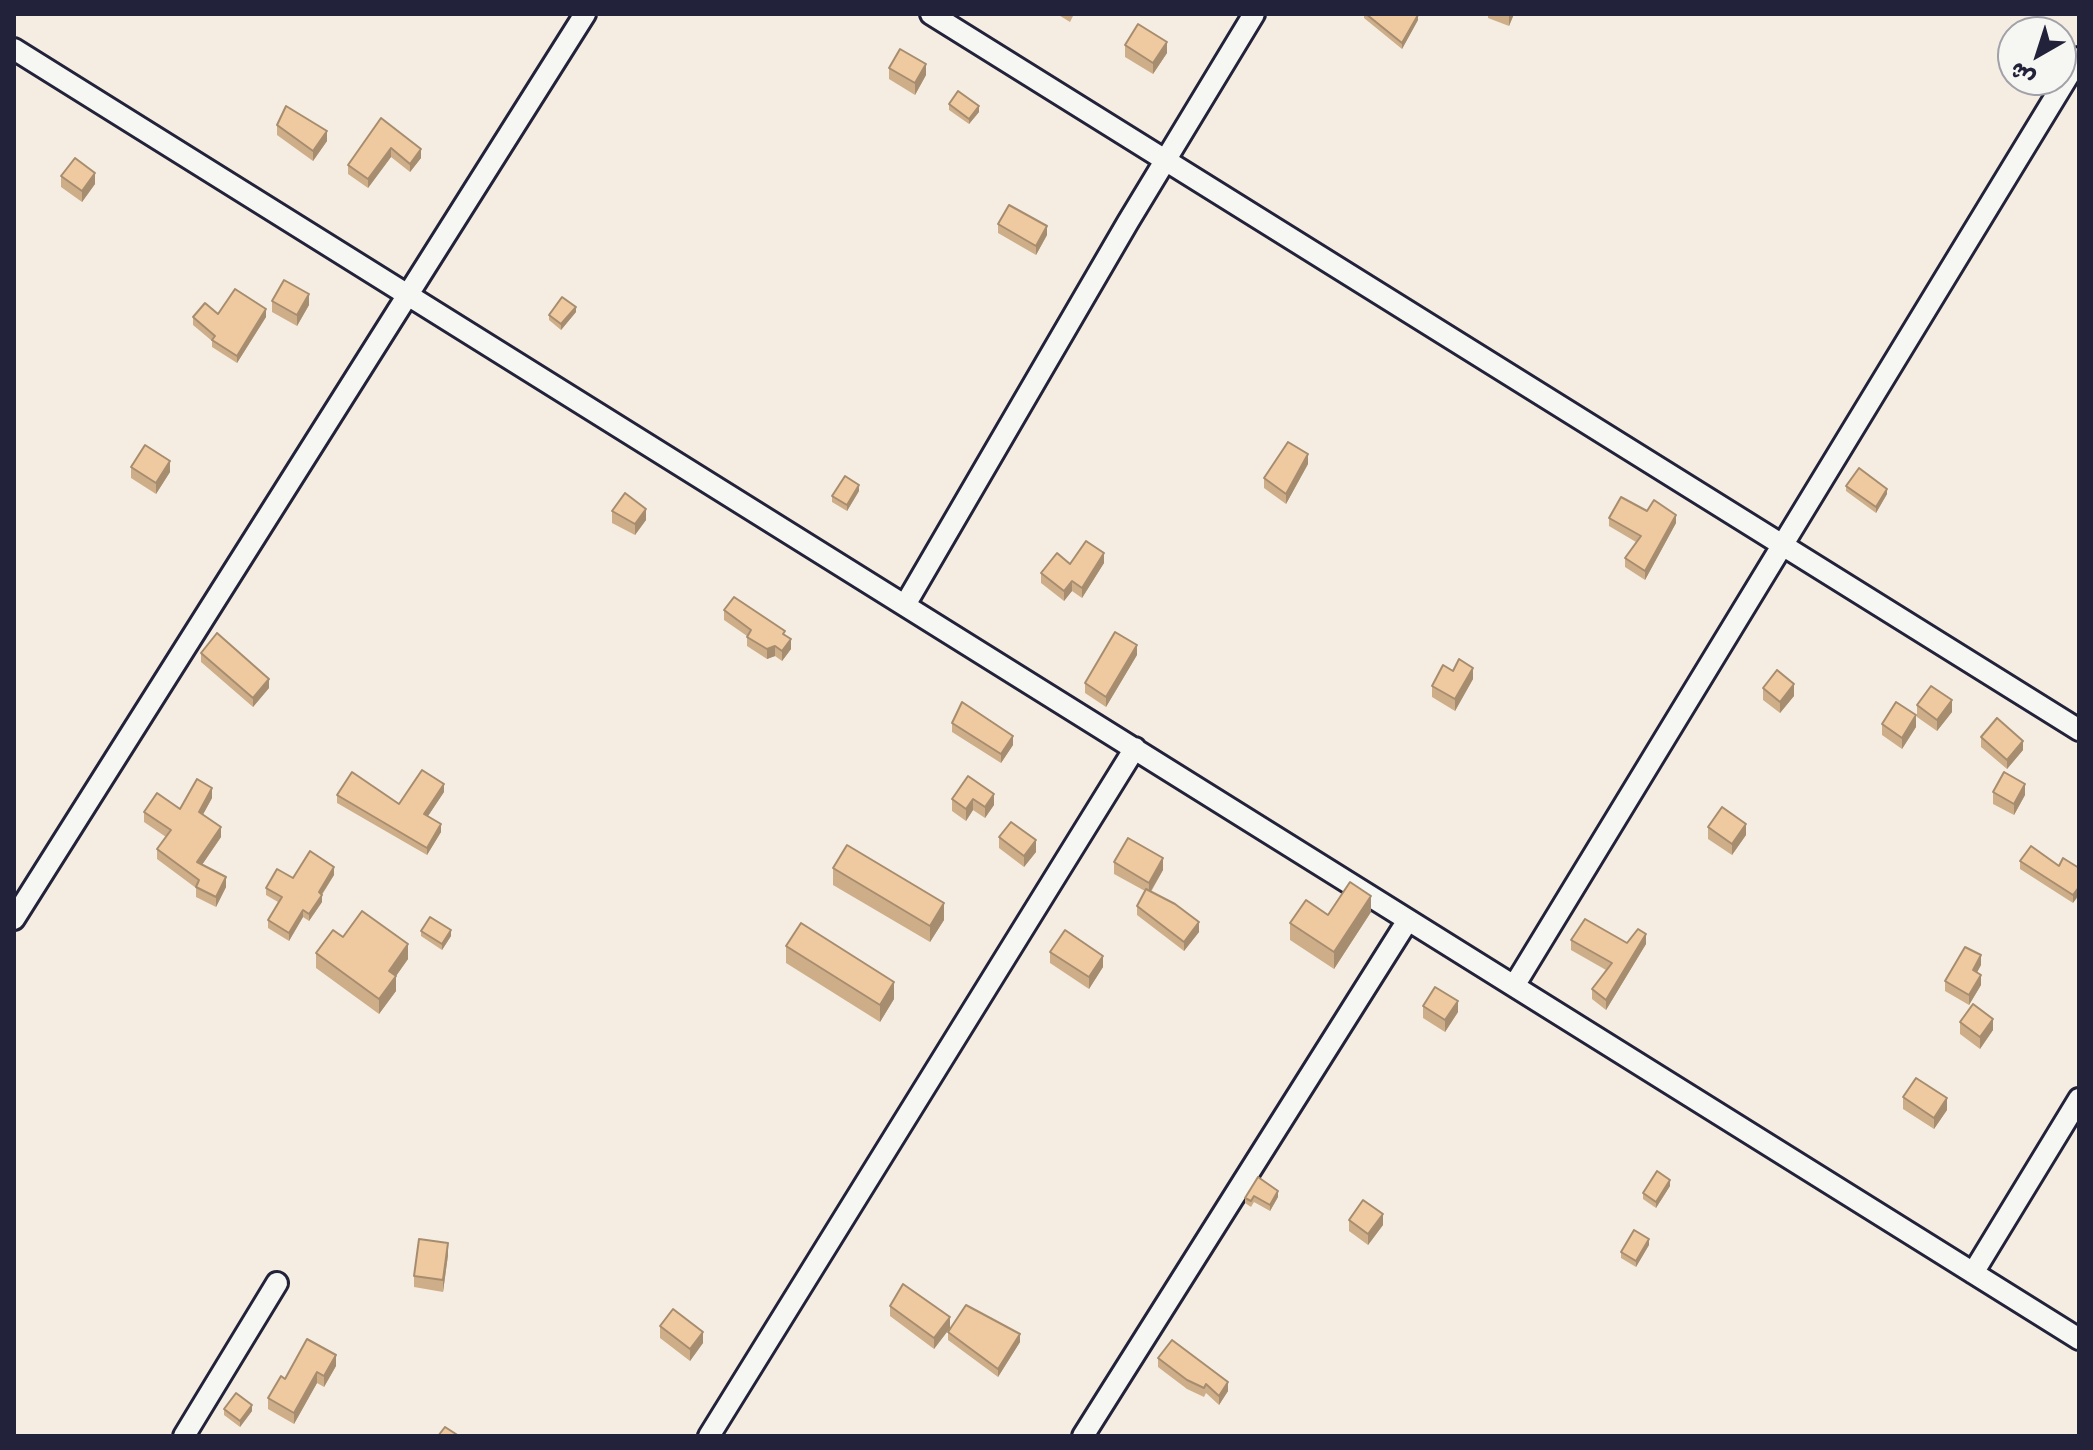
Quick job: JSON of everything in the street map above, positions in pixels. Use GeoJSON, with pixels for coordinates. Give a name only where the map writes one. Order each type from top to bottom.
{"type":"FeatureCollection","features":[{"type":"Feature","properties":{"kind":"street"},"geometry":{"type":"LineString","coordinates":[[14,919],[585,14]]}},
{"type":"Feature","properties":{"kind":"street"},"geometry":{"type":"LineString","coordinates":[[931,14],[2079,730]]}},
{"type":"Feature","properties":{"kind":"street"},"geometry":{"type":"LineString","coordinates":[[905,605],[1254,14]]}},
{"type":"Feature","properties":{"kind":"street"},"geometry":{"type":"LineString","coordinates":[[14,49],[2079,1339]]}},
{"type":"Feature","properties":{"kind":"street"},"geometry":{"type":"LineString","coordinates":[[1514,986],[2079,58]]}},
{"type":"Feature","properties":{"kind":"street"},"geometry":{"type":"LineString","coordinates":[[709,1436],[1135,748]]}},
{"type":"Feature","properties":{"kind":"street"},"geometry":{"type":"LineString","coordinates":[[1083,1436],[1408,920]]}},
{"type":"Feature","properties":{"kind":"street"},"geometry":{"type":"LineString","coordinates":[[1973,1273],[2079,1099]]}},
{"type":"Feature","properties":{"kind":"street"},"geometry":{"type":"LineString","coordinates":[[184,1436],[277,1283]]}},
{"type":"Feature","properties":{"kind":"building"},"geometry":{"type":"Polygon","coordinates":[[[1366,14],[1416,14],[1418,15],[1402,43],[1366,14]]]}},
{"type":"Feature","properties":{"kind":"building"},"geometry":{"type":"Polygon","coordinates":[[[1138,24],[1167,42],[1153,63],[1125,45],[1138,24]]]}},
{"type":"Feature","properties":{"kind":"building"},"geometry":{"type":"Polygon","coordinates":[[[900,49],[926,64],[915,83],[889,68],[900,49]]]}},
{"type":"Feature","properties":{"kind":"building"},"geometry":{"type":"Polygon","coordinates":[[[958,91],[979,106],[969,119],[949,104],[958,91]]]}},
{"type":"Feature","properties":{"kind":"building"},"geometry":{"type":"Polygon","coordinates":[[[286,106],[327,131],[313,151],[277,125],[286,106]]]}},
{"type":"Feature","properties":{"kind":"building"},"geometry":{"type":"Polygon","coordinates":[[[381,118],[421,149],[410,164],[391,148],[368,179],[348,165],[381,118]]]}},
{"type":"Feature","properties":{"kind":"building"},"geometry":{"type":"Polygon","coordinates":[[[75,158],[95,173],[82,191],[61,176],[75,158]]]}},
{"type":"Feature","properties":{"kind":"building"},"geometry":{"type":"Polygon","coordinates":[[[1009,205],[1047,226],[1036,246],[998,224],[1009,205]]]}},
{"type":"Feature","properties":{"kind":"building"},"geometry":{"type":"Polygon","coordinates":[[[284,280],[309,294],[297,315],[272,301],[284,280]]]}},
{"type":"Feature","properties":{"kind":"building"},"geometry":{"type":"Polygon","coordinates":[[[235,289],[266,309],[237,356],[212,340],[215,336],[193,317],[205,303],[218,314],[235,289]]]}},
{"type":"Feature","properties":{"kind":"building"},"geometry":{"type":"Polygon","coordinates":[[[562,297],[576,307],[561,324],[549,315],[562,297]]]}},
{"type":"Feature","properties":{"kind":"building"},"geometry":{"type":"Polygon","coordinates":[[[1288,442],[1308,454],[1286,494],[1264,478],[1288,442]]]}},
{"type":"Feature","properties":{"kind":"building"},"geometry":{"type":"Polygon","coordinates":[[[145,445],[170,461],[156,483],[131,467],[145,445]]]}},
{"type":"Feature","properties":{"kind":"building"},"geometry":{"type":"Polygon","coordinates":[[[1859,468],[1887,489],[1876,507],[1846,486],[1859,468]]]}},
{"type":"Feature","properties":{"kind":"building"},"geometry":{"type":"Polygon","coordinates":[[[845,476],[859,485],[847,505],[832,496],[845,476]]]}},
{"type":"Feature","properties":{"kind":"building"},"geometry":{"type":"Polygon","coordinates":[[[625,493],[646,509],[635,524],[612,511],[625,493]]]}},
{"type":"Feature","properties":{"kind":"building"},"geometry":{"type":"Polygon","coordinates":[[[1621,497],[1647,511],[1654,500],[1676,515],[1645,571],[1625,558],[1641,536],[1609,518],[1621,497]]]}},
{"type":"Feature","properties":{"kind":"building"},"geometry":{"type":"Polygon","coordinates":[[[1086,541],[1104,553],[1082,588],[1072,581],[1064,591],[1041,573],[1057,553],[1070,564],[1086,541]]]}},
{"type":"Feature","properties":{"kind":"building"},"geometry":{"type":"Polygon","coordinates":[[[734,597],[785,631],[783,634],[791,639],[782,651],[775,646],[767,649],[747,637],[751,630],[724,610],[734,597]]]}},
{"type":"Feature","properties":{"kind":"building"},"geometry":{"type":"Polygon","coordinates":[[[1115,632],[1137,645],[1106,697],[1085,683],[1115,632]]]}},
{"type":"Feature","properties":{"kind":"building"},"geometry":{"type":"Polygon","coordinates":[[[217,633],[269,679],[253,698],[201,653],[217,633]]]}},
{"type":"Feature","properties":{"kind":"building"},"geometry":{"type":"Polygon","coordinates":[[[1459,659],[1473,668],[1455,699],[1432,686],[1443,665],[1453,671],[1459,659]]]}},
{"type":"Feature","properties":{"kind":"building"},"geometry":{"type":"Polygon","coordinates":[[[1777,670],[1794,684],[1780,702],[1763,688],[1777,670]]]}},
{"type":"Feature","properties":{"kind":"building"},"geometry":{"type":"Polygon","coordinates":[[[1931,686],[1952,700],[1937,720],[1917,705],[1931,686]]]}},
{"type":"Feature","properties":{"kind":"building"},"geometry":{"type":"Polygon","coordinates":[[[962,702],[1013,736],[1001,754],[952,723],[962,702]]]}},
{"type":"Feature","properties":{"kind":"building"},"geometry":{"type":"Polygon","coordinates":[[[1896,702],[1916,715],[1902,738],[1882,724],[1896,702]]]}},
{"type":"Feature","properties":{"kind":"building"},"geometry":{"type":"Polygon","coordinates":[[[1997,718],[2023,741],[2007,760],[1981,737],[1997,718]]]}},
{"type":"Feature","properties":{"kind":"building"},"geometry":{"type":"Polygon","coordinates":[[[422,770],[444,784],[424,814],[441,824],[427,848],[337,795],[352,772],[399,804],[422,770]]]}},
{"type":"Feature","properties":{"kind":"building"},"geometry":{"type":"Polygon","coordinates":[[[2004,772],[2025,784],[2014,804],[1993,792],[2004,772]]]}},
{"type":"Feature","properties":{"kind":"building"},"geometry":{"type":"Polygon","coordinates":[[[968,776],[994,794],[985,807],[973,799],[966,809],[952,799],[968,776]]]}},
{"type":"Feature","properties":{"kind":"building"},"geometry":{"type":"Polygon","coordinates":[[[197,779],[212,788],[199,812],[221,827],[197,862],[226,877],[216,897],[196,887],[199,880],[157,849],[171,830],[144,812],[157,793],[180,809],[197,779]]]}},
{"type":"Feature","properties":{"kind":"building"},"geometry":{"type":"Polygon","coordinates":[[[1722,807],[1746,824],[1732,844],[1708,827],[1722,807]]]}},
{"type":"Feature","properties":{"kind":"building"},"geometry":{"type":"Polygon","coordinates":[[[1011,822],[1036,840],[1024,856],[999,837],[1011,822]]]}},
{"type":"Feature","properties":{"kind":"building"},"geometry":{"type":"Polygon","coordinates":[[[1128,838],[1163,858],[1149,883],[1114,862],[1128,838]]]}},
{"type":"Feature","properties":{"kind":"building"},"geometry":{"type":"Polygon","coordinates":[[[847,845],[944,903],[930,926],[833,868],[847,845]]]}},
{"type":"Feature","properties":{"kind":"building"},"geometry":{"type":"Polygon","coordinates":[[[2031,846],[2059,866],[2063,858],[2079,868],[2079,887],[2073,895],[2020,861],[2031,846]]]}},
{"type":"Feature","properties":{"kind":"building"},"geometry":{"type":"Polygon","coordinates":[[[310,851],[334,867],[319,892],[322,895],[309,914],[303,910],[289,933],[268,920],[282,897],[266,888],[277,869],[293,878],[310,851]]]}},
{"type":"Feature","properties":{"kind":"building"},"geometry":{"type":"Polygon","coordinates":[[[1350,882],[1371,896],[1334,952],[1290,923],[1306,900],[1328,915],[1350,882]]]}},
{"type":"Feature","properties":{"kind":"building"},"geometry":{"type":"Polygon","coordinates":[[[1146,889],[1175,904],[1199,922],[1184,942],[1137,906],[1146,889]]]}},
{"type":"Feature","properties":{"kind":"building"},"geometry":{"type":"Polygon","coordinates":[[[362,911],[408,944],[389,971],[396,976],[379,999],[316,953],[333,930],[343,937],[362,911]]]}},
{"type":"Feature","properties":{"kind":"building"},"geometry":{"type":"Polygon","coordinates":[[[430,917],[451,930],[442,944],[421,931],[430,917]]]}},
{"type":"Feature","properties":{"kind":"building"},"geometry":{"type":"Polygon","coordinates":[[[1585,919],[1627,943],[1638,929],[1646,934],[1606,1000],[1592,989],[1612,963],[1571,940],[1585,919]]]}},
{"type":"Feature","properties":{"kind":"building"},"geometry":{"type":"Polygon","coordinates":[[[801,923],[894,982],[880,1005],[786,946],[801,923]]]}},
{"type":"Feature","properties":{"kind":"building"},"geometry":{"type":"Polygon","coordinates":[[[1065,930],[1103,956],[1089,977],[1050,952],[1065,930]]]}},
{"type":"Feature","properties":{"kind":"building"},"geometry":{"type":"Polygon","coordinates":[[[1965,947],[1981,955],[1973,970],[1981,975],[1969,995],[1945,981],[1965,947]]]}},
{"type":"Feature","properties":{"kind":"building"},"geometry":{"type":"Polygon","coordinates":[[[1435,987],[1458,1001],[1445,1020],[1423,1006],[1435,987]]]}},
{"type":"Feature","properties":{"kind":"building"},"geometry":{"type":"Polygon","coordinates":[[[1973,1004],[1993,1019],[1980,1037],[1960,1022],[1973,1004]]]}},
{"type":"Feature","properties":{"kind":"building"},"geometry":{"type":"Polygon","coordinates":[[[1916,1078],[1947,1098],[1934,1118],[1903,1097],[1916,1078]]]}},
{"type":"Feature","properties":{"kind":"building"},"geometry":{"type":"Polygon","coordinates":[[[1657,1171],[1670,1180],[1656,1202],[1643,1193],[1657,1171]]]}},
{"type":"Feature","properties":{"kind":"building"},"geometry":{"type":"Polygon","coordinates":[[[1258,1177],[1278,1191],[1270,1205],[1254,1196],[1251,1201],[1245,1198],[1258,1177]]]}},
{"type":"Feature","properties":{"kind":"building"},"geometry":{"type":"Polygon","coordinates":[[[1363,1200],[1383,1214],[1368,1234],[1349,1220],[1363,1200]]]}},
{"type":"Feature","properties":{"kind":"building"},"geometry":{"type":"Polygon","coordinates":[[[1634,1230],[1649,1239],[1636,1261],[1621,1252],[1634,1230]]]}},
{"type":"Feature","properties":{"kind":"building"},"geometry":{"type":"Polygon","coordinates":[[[419,1239],[448,1243],[443,1280],[414,1276],[419,1239]]]}},
{"type":"Feature","properties":{"kind":"building"},"geometry":{"type":"Polygon","coordinates":[[[903,1284],[950,1317],[934,1338],[890,1306],[903,1284]]]}},
{"type":"Feature","properties":{"kind":"building"},"geometry":{"type":"Polygon","coordinates":[[[966,1305],[1020,1334],[998,1369],[948,1332],[966,1305]]]}},
{"type":"Feature","properties":{"kind":"building"},"geometry":{"type":"Polygon","coordinates":[[[673,1309],[703,1332],[690,1349],[660,1326],[673,1309]]]}},
{"type":"Feature","properties":{"kind":"building"},"geometry":{"type":"Polygon","coordinates":[[[307,1339],[336,1355],[324,1376],[317,1372],[294,1413],[268,1398],[281,1376],[285,1379],[307,1339]]]}},
{"type":"Feature","properties":{"kind":"building"},"geometry":{"type":"Polygon","coordinates":[[[1172,1340],[1228,1382],[1219,1396],[1206,1384],[1204,1388],[1187,1380],[1158,1358],[1172,1340]]]}},
{"type":"Feature","properties":{"kind":"building"},"geometry":{"type":"Polygon","coordinates":[[[236,1393],[252,1405],[240,1421],[224,1409],[236,1393]]]}},
{"type":"Feature","properties":{"kind":"building"},"geometry":{"type":"Polygon","coordinates":[[[445,1427],[459,1436],[438,1436],[445,1427]]]}}]}
